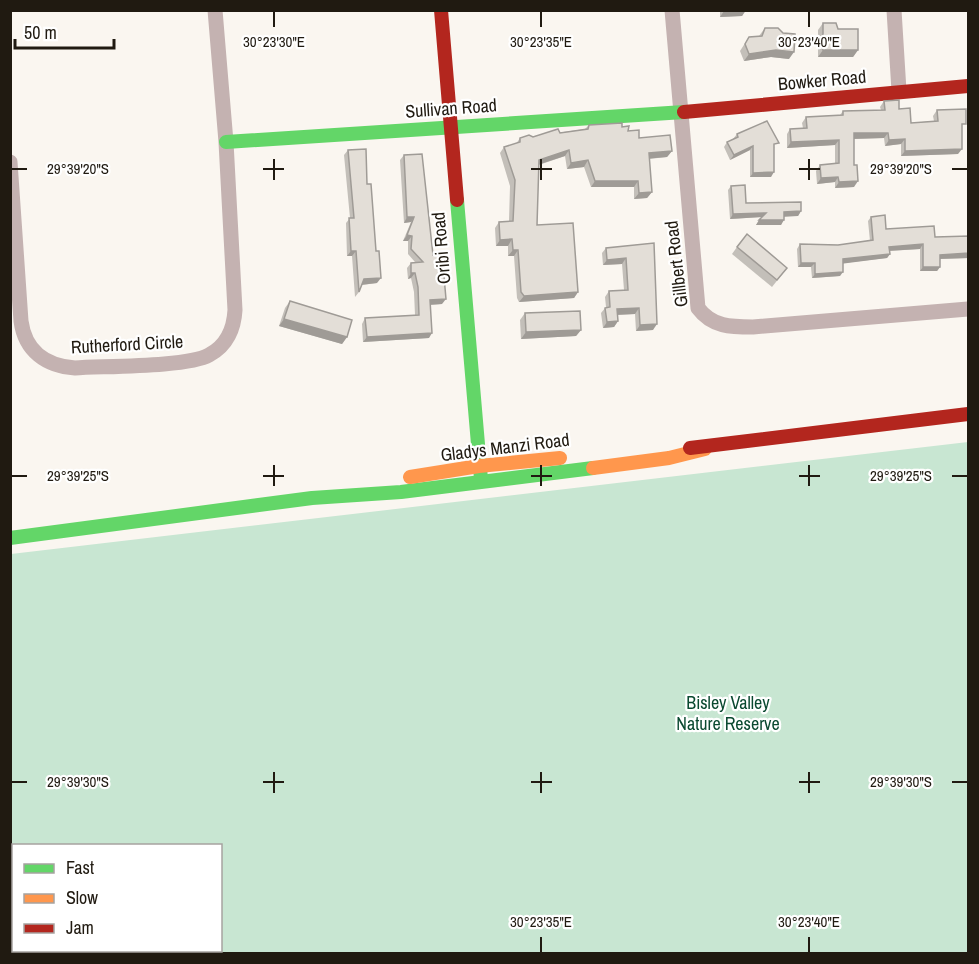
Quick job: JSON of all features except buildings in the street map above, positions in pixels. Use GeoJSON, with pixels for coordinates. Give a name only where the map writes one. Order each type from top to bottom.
{"type":"FeatureCollection","features":[{"type":"Feature","properties":{"kind":"main road","name":"Oribi Road"},"geometry":{"type":"LineString","coordinates":[[441,10],[481,482]]}},
{"type":"Feature","properties":{"kind":"main road","name":"Bowker Road"},"geometry":{"type":"LineString","coordinates":[[679,112],[969,86]]}},
{"type":"Feature","properties":{"kind":"main road","name":"Sullivan Road"},"geometry":{"type":"LineString","coordinates":[[226,142],[449,125],[679,112]]}},
{"type":"Feature","properties":{"kind":"main road","name":"Gladys Manzi Road"},"geometry":{"type":"LineString","coordinates":[[312,498],[355,487],[479,466],[608,454],[705,449],[969,414]]}},
{"type":"Feature","properties":{"kind":"main road","name":"Gladys Manzi Road"},"geometry":{"type":"LineString","coordinates":[[10,538],[312,498],[401,492],[481,482],[659,459],[705,449]]}},
{"type":"Feature","properties":{"kind":"street","name":"Rutherford Circle"},"geometry":{"type":"LineString","coordinates":[[10,162],[21,321],[27,344],[46,361],[68,368],[189,361],[207,357],[219,349],[234,325],[226,142],[215,10]]}},
{"type":"Feature","properties":{"kind":"street","name":"Gillbert Road"},"geometry":{"type":"LineString","coordinates":[[672,10],[679,112],[698,308],[704,317],[723,326],[753,327],[969,309]]}},
{"type":"Feature","properties":{"kind":"street"},"geometry":{"type":"LineString","coordinates":[[894,10],[899,91]]}},
{"type":"Feature","properties":{"kind":"green space","name":"Bisley Valley Nature Reserve"},"geometry":{"type":"Polygon","coordinates":[[[968,442],[968,953],[11,953],[11,554],[968,442]]]}},
{"type":"Feature","properties":{"kind":"traffic: fast"},"geometry":{"type":"LineString","coordinates":[[226,142],[684,112]]}},
{"type":"Feature","properties":{"kind":"traffic: fast"},"geometry":{"type":"LineString","coordinates":[[457,200],[481,479]]}},
{"type":"Feature","properties":{"kind":"traffic: fast"},"geometry":{"type":"LineString","coordinates":[[10,538],[312,498],[401,492],[593,468]]}},
{"type":"Feature","properties":{"kind":"traffic: slow"},"geometry":{"type":"LineString","coordinates":[[593,468],[669,458],[705,449]]}},
{"type":"Feature","properties":{"kind":"traffic: slow"},"geometry":{"type":"LineString","coordinates":[[410,477],[479,466],[560,458]]}},
{"type":"Feature","properties":{"kind":"traffic: jam"},"geometry":{"type":"LineString","coordinates":[[441,10],[457,200]]}},
{"type":"Feature","properties":{"kind":"traffic: jam"},"geometry":{"type":"LineString","coordinates":[[684,112],[968,86]]}},
{"type":"Feature","properties":{"kind":"traffic: jam"},"geometry":{"type":"LineString","coordinates":[[690,448],[968,414]]}}]}
